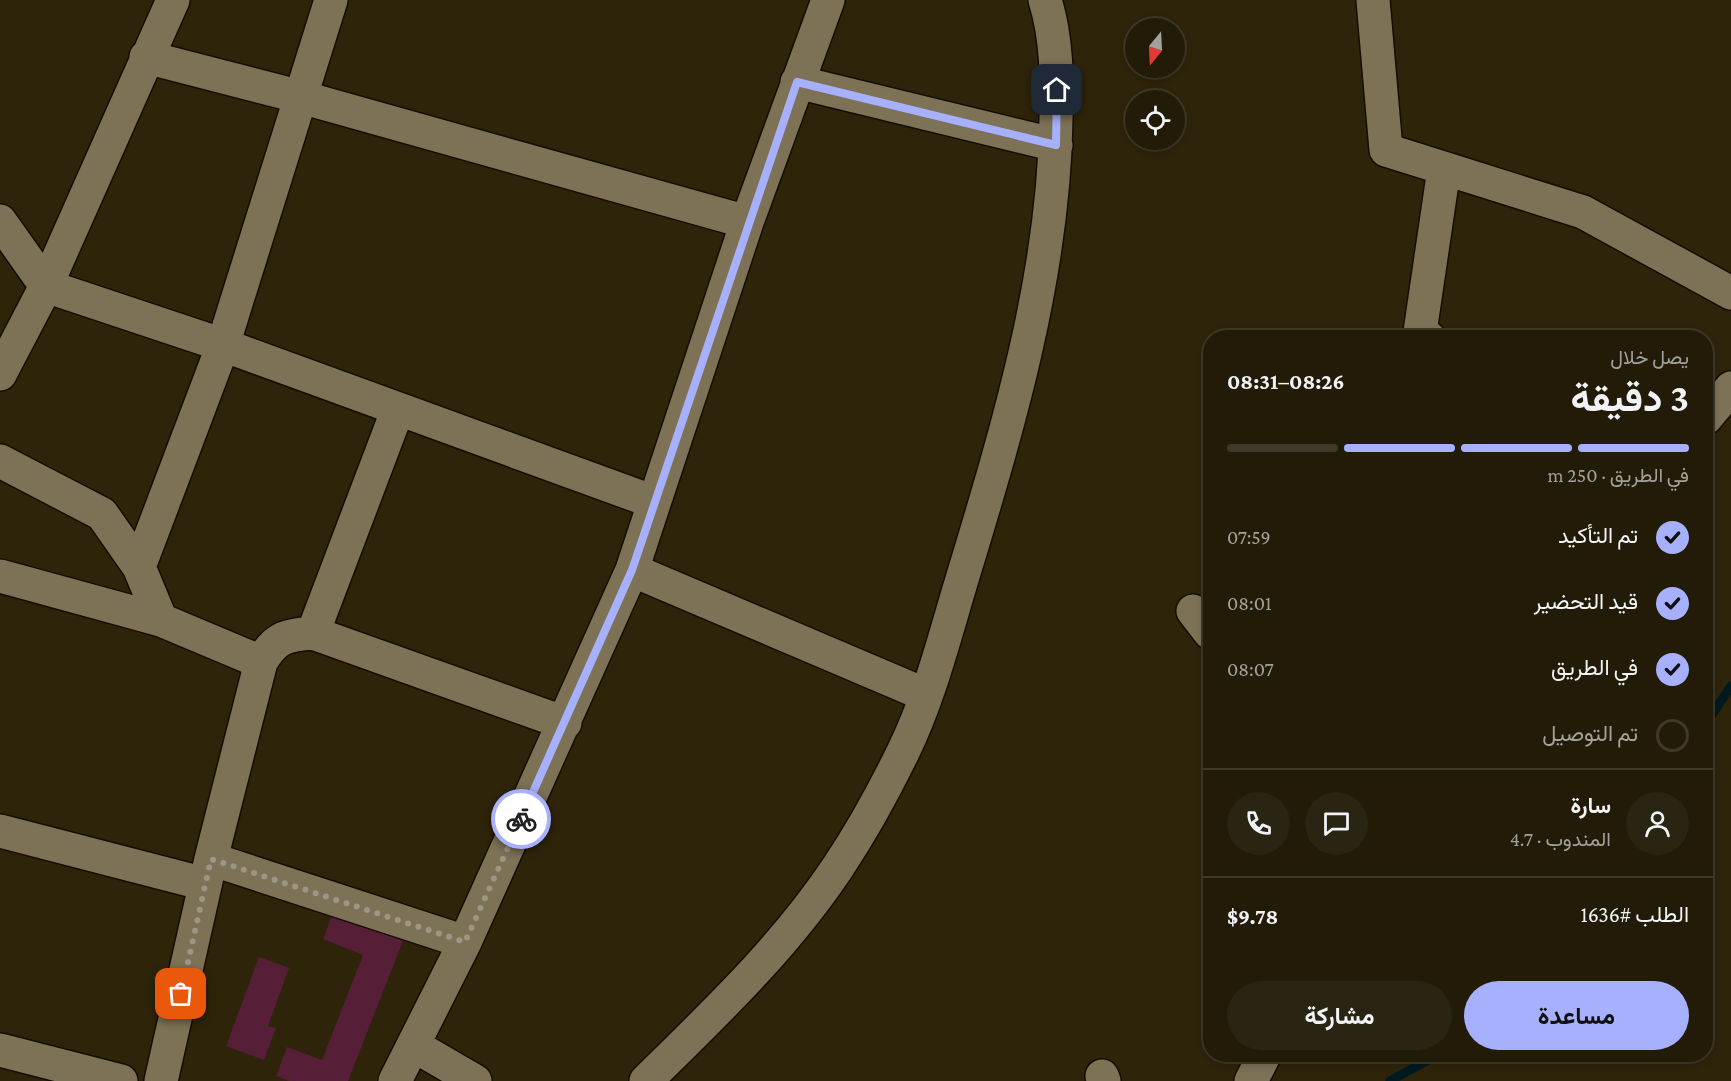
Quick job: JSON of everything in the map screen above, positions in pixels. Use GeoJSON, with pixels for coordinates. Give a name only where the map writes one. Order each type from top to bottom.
{"type":"FeatureCollection","features":[{"type":"Feature","properties":{"kind":"street"},"geometry":{"type":"LineString","coordinates":[[139,567],[223,345],[332,0]]}},
{"type":"Feature","properties":{"kind":"street"},"geometry":{"type":"LineString","coordinates":[[395,1081],[465,942],[632,570],[747,222],[828,0]]}},
{"type":"Feature","properties":{"kind":"street"},"geometry":{"type":"LineString","coordinates":[[646,1081],[759,968],[807,910],[838,866],[872,809],[903,751],[926,695],[980,520],[1024,353],[1050,228],[1056,145],[1057,72],[1045,0]]}},
{"type":"Feature","properties":{"kind":"street"},"geometry":{"type":"LineString","coordinates":[[1373,0],[1386,150],[1583,212],[1731,292]]}},
{"type":"Feature","properties":{"kind":"street"},"geometry":{"type":"LineString","coordinates":[[0,374],[46,286],[168,2]]}},
{"type":"Feature","properties":{"kind":"street"},"geometry":{"type":"LineString","coordinates":[[146,57],[301,97],[747,222]]}},
{"type":"Feature","properties":{"kind":"street"},"geometry":{"type":"LineString","coordinates":[[797,82],[1056,145]]}},
{"type":"Feature","properties":{"kind":"street"},"geometry":{"type":"LineString","coordinates":[[1420,330],[1444,169]]}},
{"type":"Feature","properties":{"kind":"street"},"geometry":{"type":"LineString","coordinates":[[0,220],[46,286],[223,345],[654,502]]}},
{"type":"Feature","properties":{"kind":"street"},"geometry":{"type":"LineString","coordinates":[[1713,410],[1731,388]]}},
{"type":"Feature","properties":{"kind":"street"},"geometry":{"type":"LineString","coordinates":[[313,633],[398,409]]}},
{"type":"Feature","properties":{"kind":"street"},"geometry":{"type":"LineString","coordinates":[[0,461],[102,514],[139,567],[161,620]]}},
{"type":"Feature","properties":{"kind":"street"},"geometry":{"type":"LineString","coordinates":[[632,570],[926,695]]}},
{"type":"Feature","properties":{"kind":"street"},"geometry":{"type":"LineString","coordinates":[[0,576],[161,620],[261,662]]}},
{"type":"Feature","properties":{"kind":"street"},"geometry":{"type":"LineString","coordinates":[[161,1081],[208,872],[261,662],[272,644],[292,634],[313,633],[565,723]]}},
{"type":"Feature","properties":{"kind":"street"},"geometry":{"type":"LineString","coordinates":[[0,831],[208,872],[465,942]]}},
{"type":"Feature","properties":{"kind":"street"},"geometry":{"type":"LineString","coordinates":[[413,1045],[475,1081]]}},
{"type":"Feature","properties":{"kind":"street"},"geometry":{"type":"LineString","coordinates":[[0,1050],[121,1081]]}},
{"type":"Feature","properties":{"kind":"street"},"geometry":{"type":"LineString","coordinates":[[1251,1081],[1261,1062]]}},
{"type":"Feature","properties":{"kind":"building"},"geometry":{"type":"Polygon","coordinates":[[[333,913],[403,941],[348,1081],[289,1081],[276,1076],[287,1047],[322,1060],[363,955],[323,939],[333,913]]]}},
{"type":"Feature","properties":{"kind":"building"},"geometry":{"type":"Polygon","coordinates":[[[259,957],[289,968],[268,1026],[276,1028],[264,1060],[226,1046],[259,957]]]}},
{"type":"Feature","properties":{"kind":"waterway"},"geometry":{"type":"LineString","coordinates":[[1713,713],[1731,686]]}},
{"type":"Feature","properties":{"kind":"waterway"},"geometry":{"type":"LineString","coordinates":[[1390,1081],[1424,1062]]}},
{"type":"Feature","properties":{"kind":"way so far"},"geometry":{"type":"LineString","coordinates":[[181,994],[211,859],[465,942],[521,819]]}},
{"type":"Feature","properties":{"kind":"route"},"geometry":{"type":"LineString","coordinates":[[521,819],[632,570],[740,243],[797,82],[1056,145],[1057,90]]}}]}
